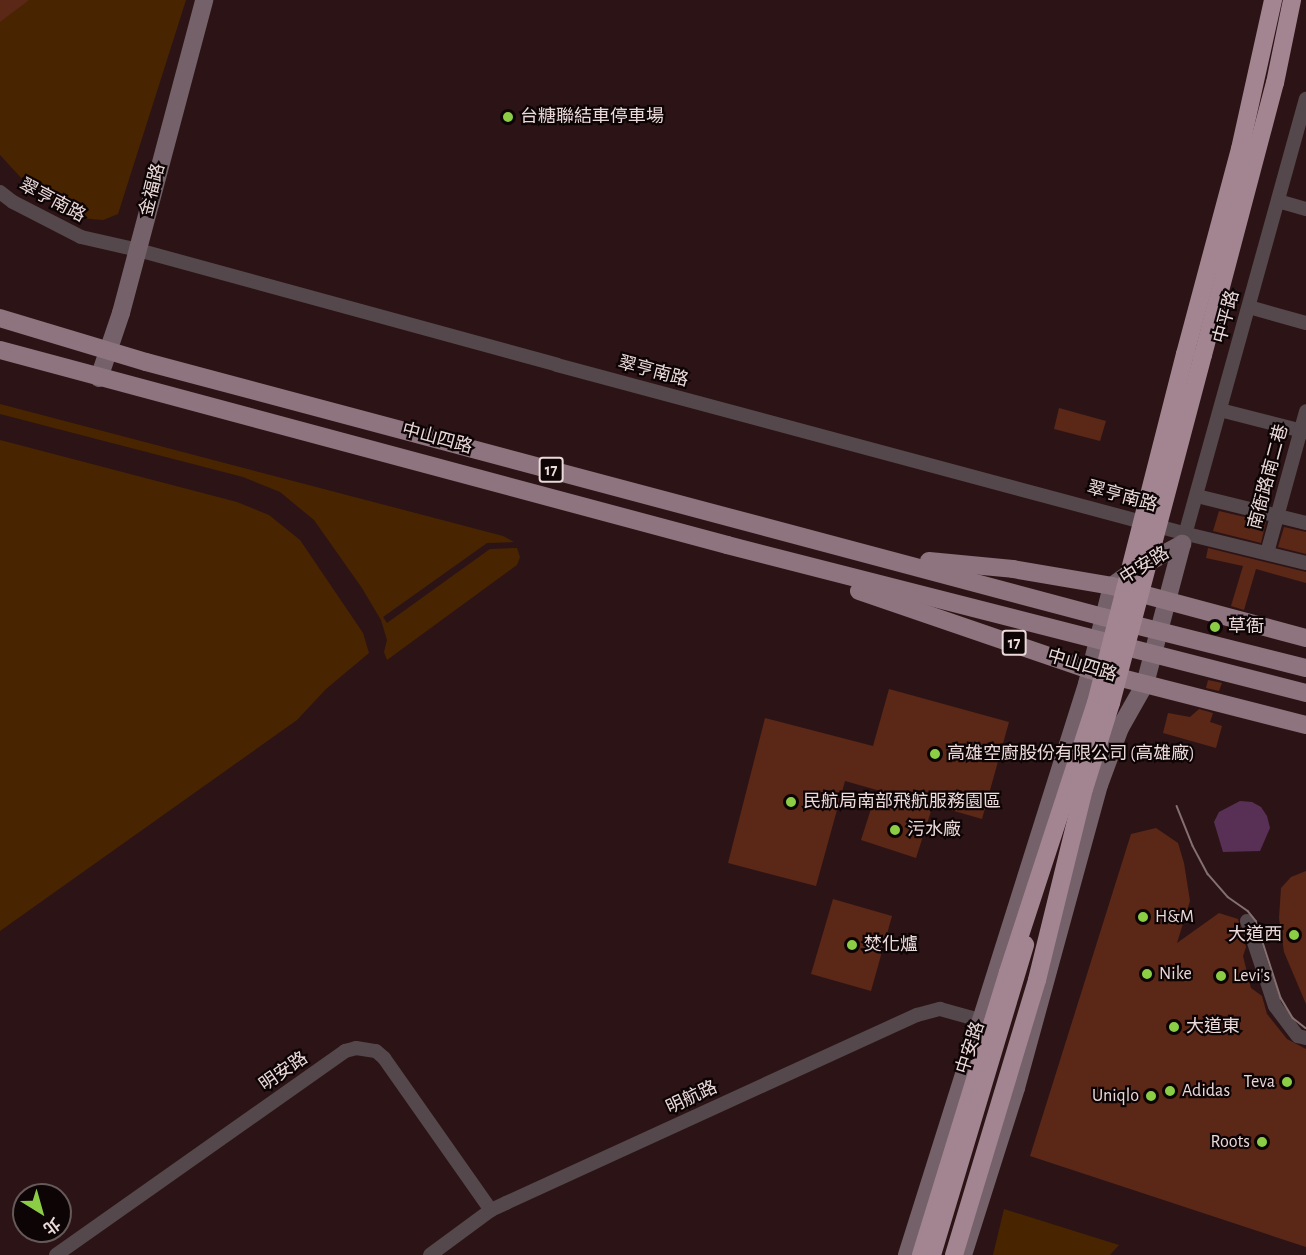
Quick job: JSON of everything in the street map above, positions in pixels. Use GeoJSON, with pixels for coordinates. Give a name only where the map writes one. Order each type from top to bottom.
{"type":"FeatureCollection","features":[{"type":"Feature","properties":{"kind":"highway"},"geometry":{"type":"LineString","coordinates":[[1194,354],[1273,0]]}},
{"type":"Feature","properties":{"kind":"highway"},"geometry":{"type":"LineString","coordinates":[[954,1255],[1037,980],[1096,703],[1194,354],[1275,83],[1292,0]]}},
{"type":"Feature","properties":{"kind":"highway"},"geometry":{"type":"LineString","coordinates":[[921,1255],[1008,972],[1077,786]]}},
{"type":"Feature","properties":{"kind":"highway"},"geometry":{"type":"LineString","coordinates":[[932,1255],[1077,786]]}},
{"type":"Feature","properties":{"kind":"highway"},"geometry":{"type":"LineString","coordinates":[[942,1255],[1077,786]]}},
{"type":"Feature","properties":{"kind":"main road","name":"中山四路"},"geometry":{"type":"LineString","coordinates":[[0,318],[108,350],[876,556],[1306,668]]}},
{"type":"Feature","properties":{"kind":"main road","name":"中山四路"},"geometry":{"type":"LineString","coordinates":[[0,350],[727,545],[1306,693]]}},
{"type":"Feature","properties":{"kind":"main road","name":"中山四路"},"geometry":{"type":"LineString","coordinates":[[727,545],[1090,670],[1306,725]]}},
{"type":"Feature","properties":{"kind":"main road","name":"中山四路"},"geometry":{"type":"LineString","coordinates":[[876,556],[1013,569],[1112,586],[1306,638]]}},
{"type":"Feature","properties":{"kind":"street","name":"金福路"},"geometry":{"type":"LineString","coordinates":[[99,378],[121,313],[204,0]]}},
{"type":"Feature","properties":{"kind":"street","name":"中平路"},"geometry":{"type":"LineString","coordinates":[[1185,539],[1305,108]]}},
{"type":"Feature","properties":{"kind":"street","name":"翠亨南路"},"geometry":{"type":"LineString","coordinates":[[0,192],[13,202],[81,237],[138,250],[1185,539],[1267,553],[1306,563]]}},
{"type":"Feature","properties":{"kind":"street"},"geometry":{"type":"LineString","coordinates":[[1278,201],[1306,209]]}},
{"type":"Feature","properties":{"kind":"street"},"geometry":{"type":"LineString","coordinates":[[1249,307],[1306,323]]}},
{"type":"Feature","properties":{"kind":"street"},"geometry":{"type":"LineString","coordinates":[[1220,410],[1303,432]]}},
{"type":"Feature","properties":{"kind":"street","name":"南衙路南二巷"},"geometry":{"type":"LineString","coordinates":[[1267,553],[1303,432],[1306,411]]}},
{"type":"Feature","properties":{"kind":"street"},"geometry":{"type":"LineString","coordinates":[[1197,496],[1306,523]]}},
{"type":"Feature","properties":{"kind":"street","name":"中安路"},"geometry":{"type":"LineString","coordinates":[[907,1255],[1090,670],[1112,586],[1185,539]]}},
{"type":"Feature","properties":{"kind":"street","name":"中安路"},"geometry":{"type":"LineString","coordinates":[[948,1255],[1004,1068],[1120,728],[1145,684],[1185,539]]}},
{"type":"Feature","properties":{"kind":"street","name":"中安路"},"geometry":{"type":"LineString","coordinates":[[926,1255],[1031,914],[1037,841]]}},
{"type":"Feature","properties":{"kind":"street","name":"中安路"},"geometry":{"type":"LineString","coordinates":[[963,1255],[1016,1088],[1077,857]]}},
{"type":"Feature","properties":{"kind":"street"},"geometry":{"type":"LineString","coordinates":[[1247,921],[1275,1006],[1298,1036],[1306,1038]]}},
{"type":"Feature","properties":{"kind":"street","name":"明航路"},"geometry":{"type":"LineString","coordinates":[[429,1255],[491,1210],[927,1011],[940,1009],[980,1020]]}},
{"type":"Feature","properties":{"kind":"street","name":"明安路"},"geometry":{"type":"LineString","coordinates":[[56,1255],[345,1051],[356,1048],[376,1051],[384,1058],[491,1210]]}},
{"type":"Feature","properties":{"kind":"shaded area"},"geometry":{"type":"Polygon","coordinates":[[[0,0],[186,0],[118,214],[103,220],[80,218],[37,195],[0,155],[0,0]]]}},
{"type":"Feature","properties":{"kind":"shaded area"},"geometry":{"type":"Polygon","coordinates":[[[0,404],[503,536],[514,542],[487,543],[383,617],[387,623],[490,549],[517,548],[520,557],[517,565],[387,660],[384,652],[387,640],[381,620],[362,588],[314,520],[280,492],[243,477],[0,414],[0,404]]]}},
{"type":"Feature","properties":{"kind":"shaded area"},"geometry":{"type":"Polygon","coordinates":[[[0,440],[237,502],[269,515],[300,540],[363,633],[369,653],[326,689],[297,720],[0,931],[0,440]]]}},
{"type":"Feature","properties":{"kind":"shaded area"},"geometry":{"type":"Polygon","coordinates":[[[1240,801],[1252,802],[1261,807],[1267,816],[1270,828],[1260,851],[1223,852],[1214,822],[1219,812],[1240,801]]]}},
{"type":"Feature","properties":{"kind":"shaded area"},"geometry":{"type":"Polygon","coordinates":[[[1004,1209],[1119,1245],[1110,1255],[993,1255],[1004,1209]]]}},
{"type":"Feature","properties":{"kind":"building"},"geometry":{"type":"Polygon","coordinates":[[[0,0],[29,0],[0,22],[0,0]]]}},
{"type":"Feature","properties":{"kind":"building"},"geometry":{"type":"Polygon","coordinates":[[[1059,408],[1106,421],[1100,441],[1054,429],[1059,408]]]}},
{"type":"Feature","properties":{"kind":"building"},"geometry":{"type":"Polygon","coordinates":[[[1219,511],[1266,522],[1261,543],[1213,531],[1219,511]]]}},
{"type":"Feature","properties":{"kind":"building"},"geometry":{"type":"Polygon","coordinates":[[[1284,527],[1306,532],[1306,554],[1278,547],[1284,527]]]}},
{"type":"Feature","properties":{"kind":"building"},"geometry":{"type":"Polygon","coordinates":[[[1208,548],[1306,572],[1306,583],[1256,569],[1244,610],[1231,606],[1243,566],[1206,558],[1208,548]]]}},
{"type":"Feature","properties":{"kind":"building"},"geometry":{"type":"Polygon","coordinates":[[[1208,680],[1222,683],[1219,691],[1206,688],[1208,680]]]}},
{"type":"Feature","properties":{"kind":"building"},"geometry":{"type":"Polygon","coordinates":[[[889,689],[1009,722],[982,819],[933,805],[916,858],[861,840],[877,790],[845,781],[816,886],[728,863],[765,718],[873,746],[889,689]]]}},
{"type":"Feature","properties":{"kind":"building"},"geometry":{"type":"Polygon","coordinates":[[[1199,709],[1213,713],[1210,722],[1222,726],[1216,748],[1163,733],[1168,713],[1190,717],[1199,709]]]}},
{"type":"Feature","properties":{"kind":"building","name":"大道東"},"geometry":{"type":"Polygon","coordinates":[[[1156,828],[1178,843],[1184,863],[1190,901],[1177,943],[1219,913],[1238,919],[1246,947],[1243,956],[1251,988],[1262,996],[1267,1014],[1287,1039],[1306,1049],[1306,1247],[1030,1156],[1131,834],[1156,828]]]}},
{"type":"Feature","properties":{"kind":"building","name":"大道西"},"geometry":{"type":"Polygon","coordinates":[[[1306,871],[1306,1004],[1284,952],[1279,918],[1281,888],[1291,877],[1306,871]]]}},
{"type":"Feature","properties":{"kind":"building","name":"焚化爐"},"geometry":{"type":"Polygon","coordinates":[[[833,899],[892,916],[871,991],[811,974],[833,899]]]}},
{"type":"Feature","properties":{"kind":"tram line"},"geometry":{"type":"LineString","coordinates":[[1177,806],[1193,846],[1208,874],[1228,897],[1248,911],[1256,921],[1281,998],[1293,1018],[1306,1028]]}},
{"type":"Feature","properties":{"kind":"place","name":"台糖聯結車停車場"},"geometry":{"type":"Point","coordinates":[508,117]}},
{"type":"Feature","properties":{"kind":"place","name":"草衙"},"geometry":{"type":"Point","coordinates":[1215,627]}},
{"type":"Feature","properties":{"kind":"place","name":"高雄空廚股份有限公司 (高雄廠)"},"geometry":{"type":"Point","coordinates":[935,754]}},
{"type":"Feature","properties":{"kind":"place","name":"民航局南部飛航服務園區"},"geometry":{"type":"Point","coordinates":[791,802]}},
{"type":"Feature","properties":{"kind":"place","name":"污水廠"},"geometry":{"type":"Point","coordinates":[895,830]}},
{"type":"Feature","properties":{"kind":"place","name":"H&M"},"geometry":{"type":"Point","coordinates":[1143,917]}},
{"type":"Feature","properties":{"kind":"place","name":"大道西"},"geometry":{"type":"Point","coordinates":[1294,935]}},
{"type":"Feature","properties":{"kind":"place","name":"焚化爐"},"geometry":{"type":"Point","coordinates":[852,945]}},
{"type":"Feature","properties":{"kind":"place","name":"Nike"},"geometry":{"type":"Point","coordinates":[1147,974]}},
{"type":"Feature","properties":{"kind":"place","name":"Levi's"},"geometry":{"type":"Point","coordinates":[1221,976]}},
{"type":"Feature","properties":{"kind":"place","name":"大道東"},"geometry":{"type":"Point","coordinates":[1174,1027]}},
{"type":"Feature","properties":{"kind":"place","name":"Teva"},"geometry":{"type":"Point","coordinates":[1287,1082]}},
{"type":"Feature","properties":{"kind":"place","name":"Adidas"},"geometry":{"type":"Point","coordinates":[1170,1091]}},
{"type":"Feature","properties":{"kind":"place","name":"Uniqlo"},"geometry":{"type":"Point","coordinates":[1151,1096]}},
{"type":"Feature","properties":{"kind":"place","name":"Roots"},"geometry":{"type":"Point","coordinates":[1262,1142]}}]}
